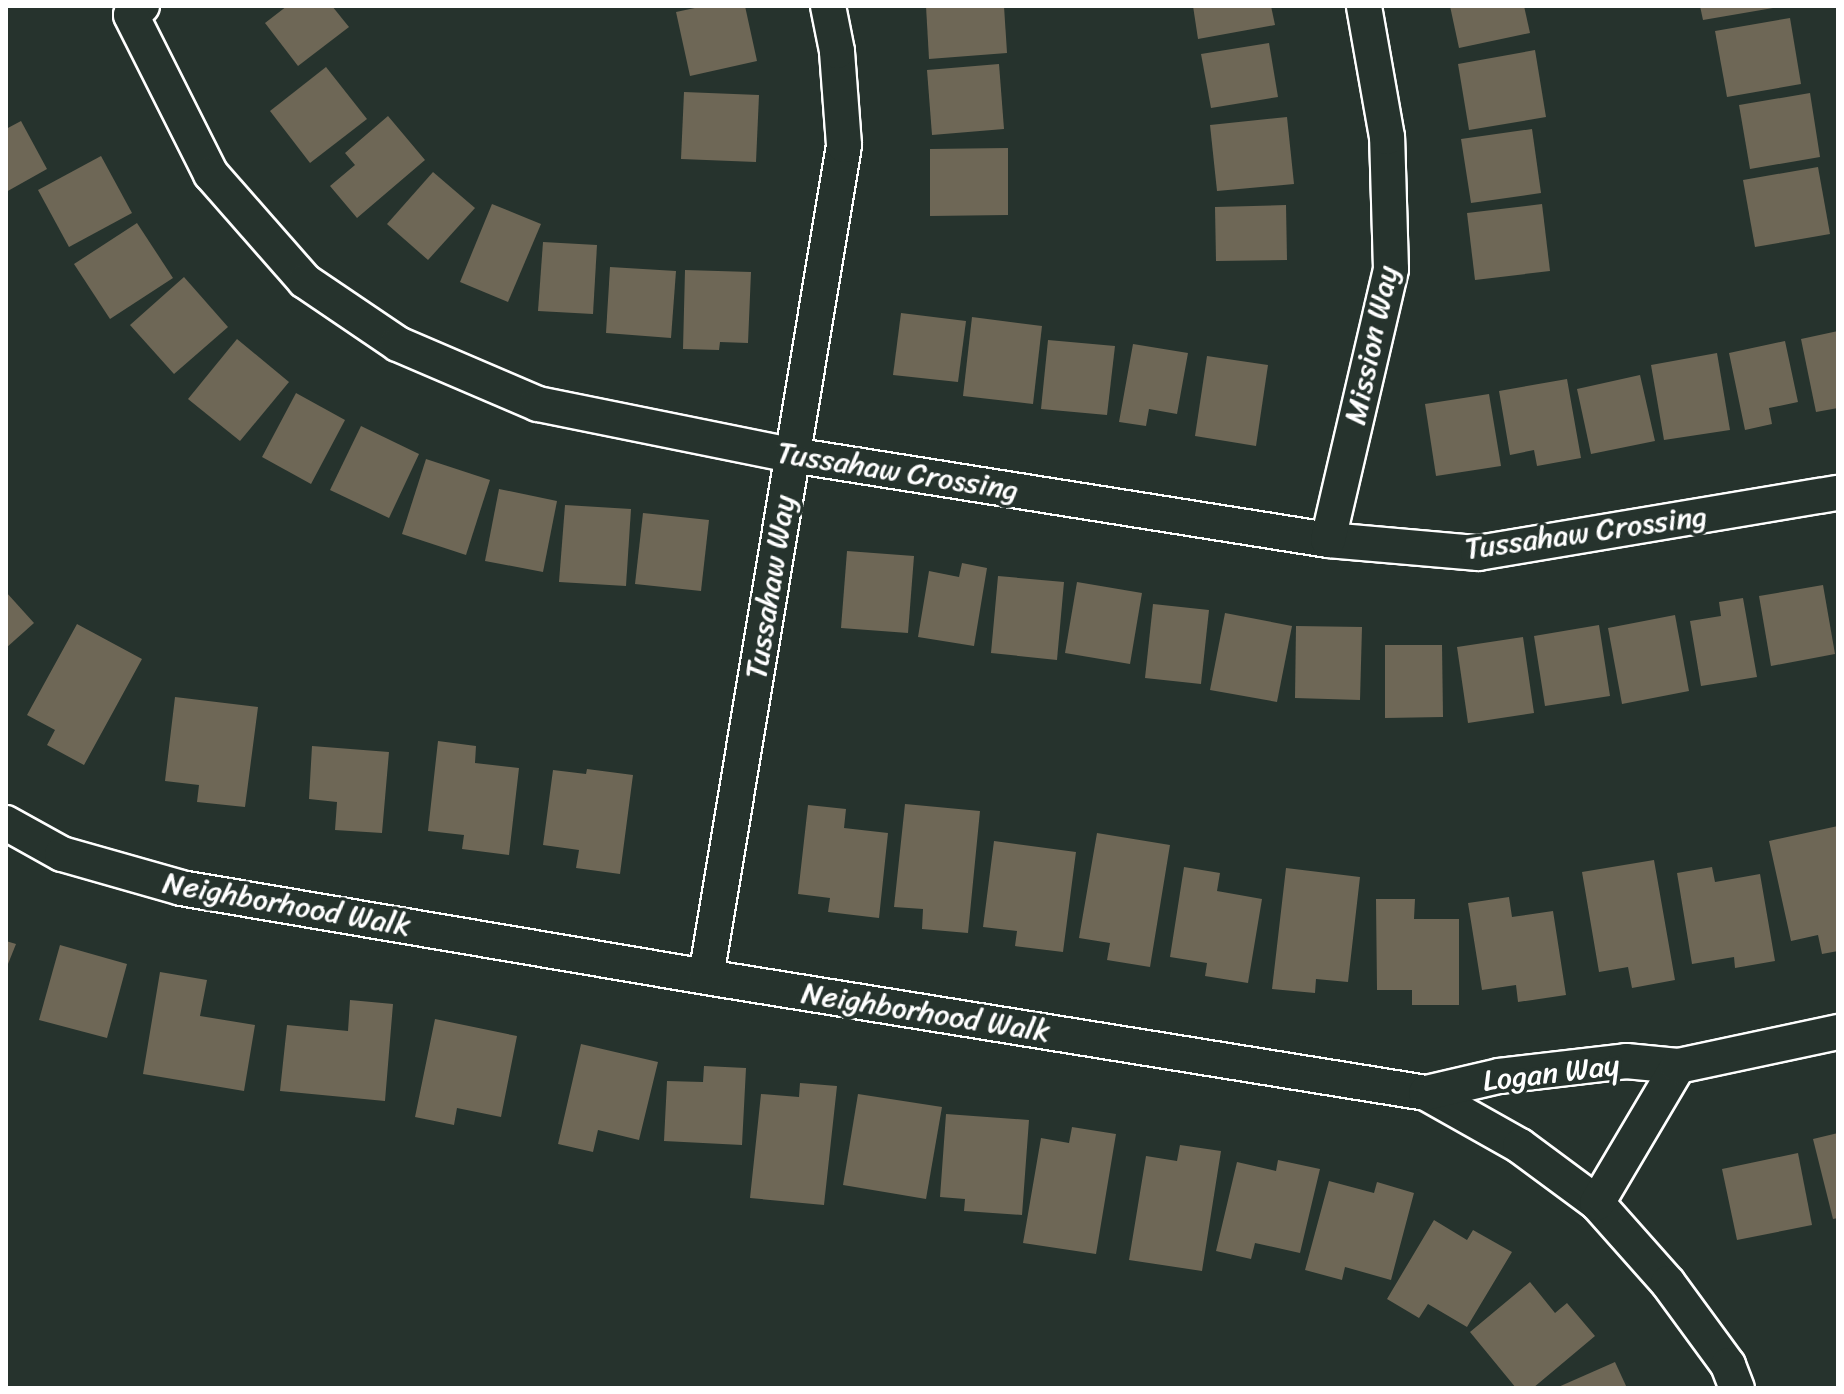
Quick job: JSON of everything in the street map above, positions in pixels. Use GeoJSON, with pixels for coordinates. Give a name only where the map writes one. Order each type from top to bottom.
{"type":"FeatureCollection","features":[{"type":"Feature","properties":{"kind":"street","name":"Tussahaw Way"},"geometry":{"type":"LineString","coordinates":[[706,977],[844,145],[837,51],[828,6]]}},
{"type":"Feature","properties":{"kind":"street","name":"Mission Way"},"geometry":{"type":"LineString","coordinates":[[1328,540],[1391,269],[1387,137],[1364,6]]}},
{"type":"Feature","properties":{"kind":"street","name":"Tussahaw Crossing"},"geometry":{"type":"LineString","coordinates":[[137,10],[211,174],[305,281],[398,344],[538,404],[792,455],[1328,540],[1478,553],[1838,493]]}},
{"type":"Feature","properties":{"kind":"street","name":"Neighborhood Walk"},"geometry":{"type":"LineString","coordinates":[[6,823],[62,854],[181,888],[706,977],[1426,1093],[1520,1146],[1597,1203],[1668,1283],[1728,1365],[1737,1388]]}},
{"type":"Feature","properties":{"kind":"street","name":"Logan Way"},"geometry":{"type":"LineString","coordinates":[[1426,1093],[1499,1076],[1626,1061],[1678,1066],[1838,1032]]}},
{"type":"Feature","properties":{"kind":"street"},"geometry":{"type":"LineString","coordinates":[[1597,1203],[1678,1066]]}},
{"type":"Feature","properties":{"kind":"building"},"geometry":{"type":"Polygon","coordinates":[[[287,6],[332,6],[349,27],[298,66],[265,23],[287,6]]]}},
{"type":"Feature","properties":{"kind":"building"},"geometry":{"type":"Polygon","coordinates":[[[704,6],[745,6],[757,61],[690,76],[676,12],[704,6]]]}},
{"type":"Feature","properties":{"kind":"building"},"geometry":{"type":"Polygon","coordinates":[[[926,6],[1004,6],[1007,53],[929,59],[926,6]]]}},
{"type":"Feature","properties":{"kind":"building"},"geometry":{"type":"Polygon","coordinates":[[[1193,6],[1271,6],[1275,25],[1198,39],[1193,6]]]}},
{"type":"Feature","properties":{"kind":"building"},"geometry":{"type":"Polygon","coordinates":[[[1450,6],[1524,6],[1530,33],[1459,48],[1450,6]]]}},
{"type":"Feature","properties":{"kind":"building"},"geometry":{"type":"Polygon","coordinates":[[[1700,6],[1773,6],[1773,8],[1703,20],[1700,6]]]}},
{"type":"Feature","properties":{"kind":"building"},"geometry":{"type":"Polygon","coordinates":[[[1790,18],[1801,84],[1727,97],[1715,31],[1790,18]]]}},
{"type":"Feature","properties":{"kind":"building"},"geometry":{"type":"Polygon","coordinates":[[[1269,43],[1278,97],[1211,108],[1201,54],[1269,43]]]}},
{"type":"Feature","properties":{"kind":"building"},"geometry":{"type":"Polygon","coordinates":[[[1535,50],[1546,117],[1469,130],[1458,64],[1535,50]]]}},
{"type":"Feature","properties":{"kind":"building"},"geometry":{"type":"Polygon","coordinates":[[[999,64],[1004,129],[932,135],[927,70],[999,64]]]}},
{"type":"Feature","properties":{"kind":"building"},"geometry":{"type":"Polygon","coordinates":[[[326,67],[367,119],[310,163],[270,111],[326,67]]]}},
{"type":"Feature","properties":{"kind":"building"},"geometry":{"type":"Polygon","coordinates":[[[684,92],[759,95],[756,162],[681,159],[684,92]]]}},
{"type":"Feature","properties":{"kind":"building"},"geometry":{"type":"Polygon","coordinates":[[[1810,93],[1820,157],[1750,169],[1739,105],[1810,93]]]}},
{"type":"Feature","properties":{"kind":"building"},"geometry":{"type":"Polygon","coordinates":[[[388,116],[425,160],[357,218],[330,186],[355,165],[345,153],[388,116]]]}},
{"type":"Feature","properties":{"kind":"building"},"geometry":{"type":"Polygon","coordinates":[[[1287,117],[1294,184],[1217,191],[1210,125],[1287,117]]]}},
{"type":"Feature","properties":{"kind":"building"},"geometry":{"type":"Polygon","coordinates":[[[21,121],[47,169],[6,192],[6,129],[21,121]]]}},
{"type":"Feature","properties":{"kind":"building"},"geometry":{"type":"Polygon","coordinates":[[[1532,129],[1541,193],[1471,203],[1461,139],[1532,129]]]}},
{"type":"Feature","properties":{"kind":"building"},"geometry":{"type":"Polygon","coordinates":[[[1008,148],[1008,215],[930,216],[930,149],[1008,148]]]}},
{"type":"Feature","properties":{"kind":"building"},"geometry":{"type":"Polygon","coordinates":[[[101,156],[132,213],[69,247],[38,190],[101,156]]]}},
{"type":"Feature","properties":{"kind":"building"},"geometry":{"type":"Polygon","coordinates":[[[1818,167],[1830,234],[1755,247],[1743,180],[1818,167]]]}},
{"type":"Feature","properties":{"kind":"building"},"geometry":{"type":"Polygon","coordinates":[[[433,172],[475,208],[428,260],[387,224],[433,172]]]}},
{"type":"Feature","properties":{"kind":"building"},"geometry":{"type":"Polygon","coordinates":[[[492,204],[541,224],[508,302],[460,282],[492,204]]]}},
{"type":"Feature","properties":{"kind":"building"},"geometry":{"type":"Polygon","coordinates":[[[1542,204],[1550,271],[1475,280],[1467,213],[1542,204]]]}},
{"type":"Feature","properties":{"kind":"building"},"geometry":{"type":"Polygon","coordinates":[[[1286,205],[1287,260],[1216,261],[1215,207],[1286,205]]]}},
{"type":"Feature","properties":{"kind":"building"},"geometry":{"type":"Polygon","coordinates":[[[137,223],[173,278],[110,319],[74,264],[137,223]]]}},
{"type":"Feature","properties":{"kind":"building"},"geometry":{"type":"Polygon","coordinates":[[[543,242],[597,245],[593,314],[538,311],[543,242]]]}},
{"type":"Feature","properties":{"kind":"building"},"geometry":{"type":"Polygon","coordinates":[[[610,267],[676,271],[671,338],[606,333],[610,267]]]}},
{"type":"Feature","properties":{"kind":"building"},"geometry":{"type":"Polygon","coordinates":[[[685,270],[751,272],[748,343],[720,342],[719,350],[683,349],[685,270]]]}},
{"type":"Feature","properties":{"kind":"building"},"geometry":{"type":"Polygon","coordinates":[[[184,277],[228,327],[174,374],[130,325],[184,277]]]}},
{"type":"Feature","properties":{"kind":"building"},"geometry":{"type":"Polygon","coordinates":[[[901,313],[966,321],[958,382],[893,375],[901,313]]]}},
{"type":"Feature","properties":{"kind":"building"},"geometry":{"type":"Polygon","coordinates":[[[972,317],[1042,326],[1033,404],[963,396],[972,317]]]}},
{"type":"Feature","properties":{"kind":"building"},"geometry":{"type":"Polygon","coordinates":[[[1838,331],[1838,408],[1816,412],[1801,339],[1838,331]]]}},
{"type":"Feature","properties":{"kind":"building"},"geometry":{"type":"Polygon","coordinates":[[[237,339],[289,382],[240,441],[188,399],[237,339]]]}},
{"type":"Feature","properties":{"kind":"building"},"geometry":{"type":"Polygon","coordinates":[[[1048,340],[1115,346],[1107,415],[1041,409],[1048,340]]]}},
{"type":"Feature","properties":{"kind":"building"},"geometry":{"type":"Polygon","coordinates":[[[1785,341],[1798,402],[1769,408],[1772,424],[1745,430],[1729,353],[1785,341]]]}},
{"type":"Feature","properties":{"kind":"building"},"geometry":{"type":"Polygon","coordinates":[[[1133,344],[1188,353],[1177,414],[1149,409],[1146,426],[1119,422],[1133,344]]]}},
{"type":"Feature","properties":{"kind":"building"},"geometry":{"type":"Polygon","coordinates":[[[1717,353],[1730,430],[1664,440],[1651,365],[1717,353]]]}},
{"type":"Feature","properties":{"kind":"building"},"geometry":{"type":"Polygon","coordinates":[[[1207,356],[1268,365],[1256,446],[1195,436],[1207,356]]]}},
{"type":"Feature","properties":{"kind":"building"},"geometry":{"type":"Polygon","coordinates":[[[1640,375],[1655,441],[1591,454],[1577,389],[1640,375]]]}},
{"type":"Feature","properties":{"kind":"building"},"geometry":{"type":"Polygon","coordinates":[[[1567,379],[1581,458],[1537,466],[1534,450],[1510,455],[1499,391],[1567,379]]]}},
{"type":"Feature","properties":{"kind":"building"},"geometry":{"type":"Polygon","coordinates":[[[296,393],[345,420],[311,484],[262,457],[296,393]]]}},
{"type":"Feature","properties":{"kind":"building"},"geometry":{"type":"Polygon","coordinates":[[[1489,394],[1501,466],[1436,476],[1425,404],[1489,394]]]}},
{"type":"Feature","properties":{"kind":"building"},"geometry":{"type":"Polygon","coordinates":[[[361,426],[419,454],[389,518],[330,490],[361,426]]]}},
{"type":"Feature","properties":{"kind":"building"},"geometry":{"type":"Polygon","coordinates":[[[426,459],[490,480],[466,555],[402,534],[426,459]]]}},
{"type":"Feature","properties":{"kind":"building"},"geometry":{"type":"Polygon","coordinates":[[[499,489],[557,501],[543,572],[485,561],[499,489]]]}},
{"type":"Feature","properties":{"kind":"building"},"geometry":{"type":"Polygon","coordinates":[[[565,505],[631,509],[626,586],[559,582],[565,505]]]}},
{"type":"Feature","properties":{"kind":"building"},"geometry":{"type":"Polygon","coordinates":[[[643,513],[709,520],[701,591],[635,584],[643,513]]]}},
{"type":"Feature","properties":{"kind":"building"},"geometry":{"type":"Polygon","coordinates":[[[847,551],[914,556],[908,633],[841,628],[847,551]]]}},
{"type":"Feature","properties":{"kind":"building"},"geometry":{"type":"Polygon","coordinates":[[[962,563],[987,568],[974,646],[918,637],[929,571],[959,577],[962,563]]]}},
{"type":"Feature","properties":{"kind":"building"},"geometry":{"type":"Polygon","coordinates":[[[998,576],[1064,582],[1057,660],[991,653],[998,576]]]}},
{"type":"Feature","properties":{"kind":"building"},"geometry":{"type":"Polygon","coordinates":[[[1077,582],[1142,593],[1130,664],[1065,653],[1077,582]]]}},
{"type":"Feature","properties":{"kind":"building"},"geometry":{"type":"Polygon","coordinates":[[[1823,585],[1835,654],[1771,666],[1759,596],[1823,585]]]}},
{"type":"Feature","properties":{"kind":"building"},"geometry":{"type":"Polygon","coordinates":[[[6,592],[34,623],[6,648],[6,592]]]}},
{"type":"Feature","properties":{"kind":"building"},"geometry":{"type":"Polygon","coordinates":[[[1743,598],[1757,677],[1701,686],[1690,621],[1721,616],[1719,602],[1743,598]]]}},
{"type":"Feature","properties":{"kind":"building"},"geometry":{"type":"Polygon","coordinates":[[[1153,604],[1209,610],[1201,684],[1145,678],[1153,604]]]}},
{"type":"Feature","properties":{"kind":"building"},"geometry":{"type":"Polygon","coordinates":[[[1225,613],[1292,626],[1277,702],[1210,690],[1225,613]]]}},
{"type":"Feature","properties":{"kind":"building"},"geometry":{"type":"Polygon","coordinates":[[[1675,615],[1689,691],[1622,704],[1608,628],[1675,615]]]}},
{"type":"Feature","properties":{"kind":"building"},"geometry":{"type":"Polygon","coordinates":[[[77,624],[142,659],[84,765],[47,745],[55,730],[27,715],[77,624]]]}},
{"type":"Feature","properties":{"kind":"building"},"geometry":{"type":"Polygon","coordinates":[[[1599,625],[1610,696],[1545,706],[1534,636],[1599,625]]]}},
{"type":"Feature","properties":{"kind":"building"},"geometry":{"type":"Polygon","coordinates":[[[1296,626],[1362,627],[1360,700],[1295,698],[1296,626]]]}},
{"type":"Feature","properties":{"kind":"building"},"geometry":{"type":"Polygon","coordinates":[[[1523,637],[1534,713],[1468,723],[1457,647],[1523,637]]]}},
{"type":"Feature","properties":{"kind":"building"},"geometry":{"type":"Polygon","coordinates":[[[1385,645],[1442,645],[1443,717],[1385,718],[1385,645]]]}},
{"type":"Feature","properties":{"kind":"building"},"geometry":{"type":"Polygon","coordinates":[[[175,697],[258,707],[245,807],[197,802],[199,785],[165,781],[175,697]]]}},
{"type":"Feature","properties":{"kind":"building"},"geometry":{"type":"Polygon","coordinates":[[[438,741],[476,746],[475,763],[519,768],[509,855],[462,849],[464,835],[428,831],[438,741]]]}},
{"type":"Feature","properties":{"kind":"building"},"geometry":{"type":"Polygon","coordinates":[[[312,746],[389,752],[382,833],[335,830],[337,802],[309,799],[312,746]]]}},
{"type":"Feature","properties":{"kind":"building"},"geometry":{"type":"Polygon","coordinates":[[[587,769],[633,775],[620,874],[576,868],[579,850],[543,845],[553,770],[586,774],[587,769]]]}},
{"type":"Feature","properties":{"kind":"building"},"geometry":{"type":"Polygon","coordinates":[[[905,804],[980,811],[968,933],[922,929],[923,909],[894,907],[905,804]]]}},
{"type":"Feature","properties":{"kind":"building"},"geometry":{"type":"Polygon","coordinates":[[[808,805],[846,809],[844,828],[888,833],[879,918],[828,912],[830,898],[798,894],[808,805]]]}},
{"type":"Feature","properties":{"kind":"building"},"geometry":{"type":"Polygon","coordinates":[[[1838,826],[1838,951],[1822,954],[1818,935],[1791,941],[1769,841],[1838,826]]]}},
{"type":"Feature","properties":{"kind":"building"},"geometry":{"type":"Polygon","coordinates":[[[1097,833],[1170,845],[1150,967],[1107,960],[1110,943],[1079,938],[1097,833]]]}},
{"type":"Feature","properties":{"kind":"building"},"geometry":{"type":"Polygon","coordinates":[[[994,841],[1076,852],[1063,952],[1015,946],[1017,931],[983,927],[994,841]]]}},
{"type":"Feature","properties":{"kind":"building"},"geometry":{"type":"Polygon","coordinates":[[[1654,860],[1675,980],[1632,988],[1628,967],[1599,972],[1582,872],[1654,860]]]}},
{"type":"Feature","properties":{"kind":"building"},"geometry":{"type":"Polygon","coordinates":[[[1184,867],[1220,873],[1217,891],[1262,899],[1248,983],[1205,976],[1207,963],[1170,957],[1184,867]]]}},
{"type":"Feature","properties":{"kind":"building"},"geometry":{"type":"Polygon","coordinates":[[[1712,867],[1715,882],[1760,874],[1775,961],[1735,968],[1734,957],[1692,964],[1677,873],[1712,867]]]}},
{"type":"Feature","properties":{"kind":"building"},"geometry":{"type":"Polygon","coordinates":[[[1286,868],[1360,877],[1348,982],[1316,979],[1315,993],[1272,989],[1286,868]]]}},
{"type":"Feature","properties":{"kind":"building"},"geometry":{"type":"Polygon","coordinates":[[[1509,897],[1512,917],[1553,911],[1566,995],[1518,1002],[1516,985],[1482,990],[1468,903],[1509,897]]]}},
{"type":"Feature","properties":{"kind":"building"},"geometry":{"type":"Polygon","coordinates":[[[1376,899],[1415,899],[1414,919],[1459,919],[1459,1005],[1412,1005],[1412,990],[1377,990],[1376,899]]]}},
{"type":"Feature","properties":{"kind":"building"},"geometry":{"type":"Polygon","coordinates":[[[6,941],[16,944],[6,969],[6,941]]]}},
{"type":"Feature","properties":{"kind":"building"},"geometry":{"type":"Polygon","coordinates":[[[60,945],[127,964],[107,1038],[39,1020],[60,945]]]}},
{"type":"Feature","properties":{"kind":"building"},"geometry":{"type":"Polygon","coordinates":[[[160,972],[207,980],[200,1016],[255,1025],[244,1091],[143,1074],[160,972]]]}},
{"type":"Feature","properties":{"kind":"building"},"geometry":{"type":"Polygon","coordinates":[[[350,1000],[393,1004],[385,1101],[280,1091],[287,1025],[348,1031],[350,1000]]]}},
{"type":"Feature","properties":{"kind":"building"},"geometry":{"type":"Polygon","coordinates":[[[435,1019],[517,1036],[501,1117],[457,1108],[454,1125],[415,1117],[435,1019]]]}},
{"type":"Feature","properties":{"kind":"building"},"geometry":{"type":"Polygon","coordinates":[[[581,1044],[658,1062],[639,1140],[598,1130],[593,1152],[558,1144],[581,1044]]]}},
{"type":"Feature","properties":{"kind":"building"},"geometry":{"type":"Polygon","coordinates":[[[704,1066],[746,1068],[742,1145],[664,1141],[667,1081],[703,1082],[704,1066]]]}},
{"type":"Feature","properties":{"kind":"building"},"geometry":{"type":"Polygon","coordinates":[[[800,1083],[837,1086],[824,1205],[750,1198],[761,1094],[799,1097],[800,1083]]]}},
{"type":"Feature","properties":{"kind":"building"},"geometry":{"type":"Polygon","coordinates":[[[858,1094],[942,1107],[926,1199],[843,1185],[858,1094]]]}},
{"type":"Feature","properties":{"kind":"building"},"geometry":{"type":"Polygon","coordinates":[[[946,1114],[1029,1120],[1022,1215],[964,1211],[965,1199],[940,1197],[946,1114]]]}},
{"type":"Feature","properties":{"kind":"building"},"geometry":{"type":"Polygon","coordinates":[[[1072,1127],[1116,1134],[1096,1254],[1023,1243],[1041,1138],[1069,1143],[1072,1127]]]}},
{"type":"Feature","properties":{"kind":"building"},"geometry":{"type":"Polygon","coordinates":[[[1838,1133],[1838,1218],[1833,1219],[1813,1139],[1838,1133]]]}},
{"type":"Feature","properties":{"kind":"building"},"geometry":{"type":"Polygon","coordinates":[[[1180,1145],[1221,1151],[1202,1271],[1129,1260],[1146,1156],[1177,1161],[1180,1145]]]}},
{"type":"Feature","properties":{"kind":"building"},"geometry":{"type":"Polygon","coordinates":[[[1798,1153],[1812,1225],[1737,1240],[1722,1169],[1798,1153]]]}},
{"type":"Feature","properties":{"kind":"building"},"geometry":{"type":"Polygon","coordinates":[[[1278,1160],[1320,1169],[1300,1253],[1255,1243],[1251,1259],[1216,1251],[1237,1162],[1276,1171],[1278,1160]]]}},
{"type":"Feature","properties":{"kind":"building"},"geometry":{"type":"Polygon","coordinates":[[[1329,1181],[1374,1193],[1377,1182],[1414,1193],[1391,1280],[1345,1267],[1342,1280],[1305,1270],[1329,1181]]]}},
{"type":"Feature","properties":{"kind":"building"},"geometry":{"type":"Polygon","coordinates":[[[1434,1220],[1467,1240],[1473,1230],[1512,1252],[1467,1327],[1428,1304],[1419,1318],[1387,1299],[1434,1220]]]}},
{"type":"Feature","properties":{"kind":"building"},"geometry":{"type":"Polygon","coordinates":[[[1530,1282],[1555,1313],[1567,1303],[1595,1336],[1533,1388],[1516,1388],[1470,1332],[1530,1282]]]}},
{"type":"Feature","properties":{"kind":"building"},"geometry":{"type":"Polygon","coordinates":[[[1615,1362],[1627,1388],[1556,1388],[1615,1362]]]}}]}
